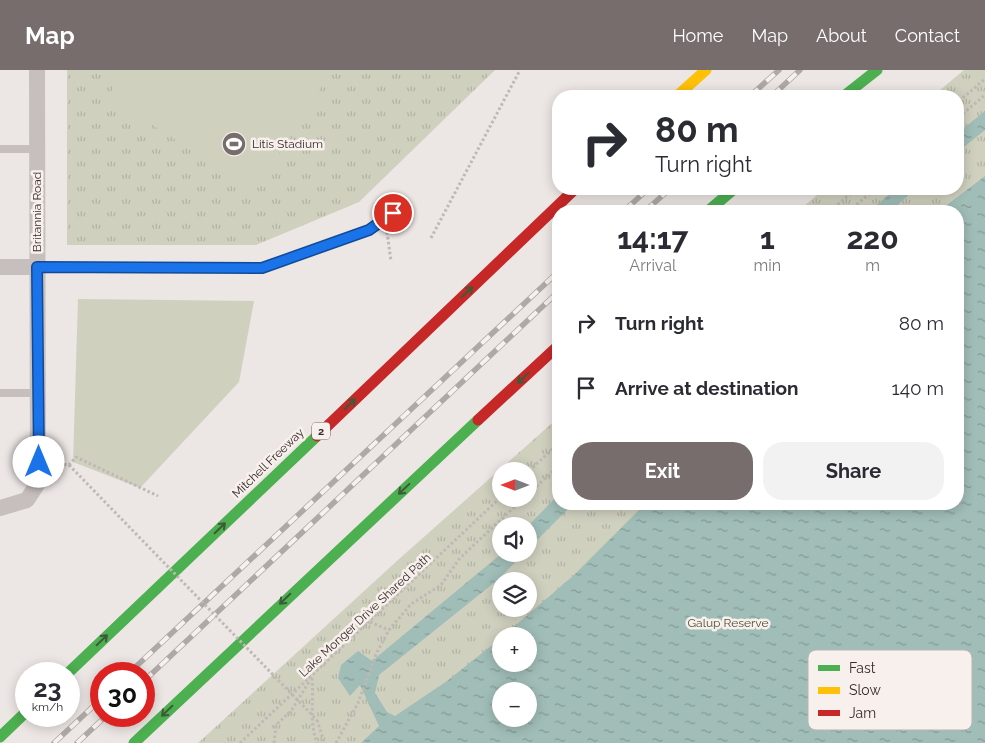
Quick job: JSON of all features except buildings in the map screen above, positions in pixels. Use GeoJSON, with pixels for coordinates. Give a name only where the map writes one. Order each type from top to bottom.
{"type":"FeatureCollection","features":[{"type":"Feature","properties":{"kind":"highway"},"geometry":{"type":"LineString","coordinates":[[684,90],[706,70]]}},
{"type":"Feature","properties":{"kind":"highway"},"geometry":{"type":"LineString","coordinates":[[852,90],[877,70]]}},
{"type":"Feature","properties":{"kind":"highway","name":"Mitchell Freeway"},"geometry":{"type":"LineString","coordinates":[[559,205],[570,195]]}},
{"type":"Feature","properties":{"kind":"highway"},"geometry":{"type":"LineString","coordinates":[[715,205],[727,195]]}},
{"type":"Feature","properties":{"kind":"highway","name":"Mitchell Freeway"},"geometry":{"type":"LineString","coordinates":[[80,662],[552,212]]}},
{"type":"Feature","properties":{"kind":"highway"},"geometry":{"type":"LineString","coordinates":[[134,743],[552,352]]}},
{"type":"Feature","properties":{"kind":"highway"},"geometry":{"type":"LineString","coordinates":[[0,737],[15,723]]}},
{"type":"Feature","properties":{"kind":"street","name":"Britannia Road"},"geometry":{"type":"LineString","coordinates":[[0,508],[26,500],[38,483],[37,70]]}},
{"type":"Feature","properties":{"kind":"street"},"geometry":{"type":"LineString","coordinates":[[0,267],[37,267]]}},
{"type":"Feature","properties":{"kind":"lane"},"geometry":{"type":"LineString","coordinates":[[0,148],[37,149]]}},
{"type":"Feature","properties":{"kind":"lane"},"geometry":{"type":"LineString","coordinates":[[37,267],[262,268],[369,230],[393,213]]}},
{"type":"Feature","properties":{"kind":"lane"},"geometry":{"type":"LineString","coordinates":[[0,393],[38,393]]}},
{"type":"Feature","properties":{"kind":"path"},"geometry":{"type":"LineString","coordinates":[[431,238],[520,70]]}},
{"type":"Feature","properties":{"kind":"path"},"geometry":{"type":"LineString","coordinates":[[964,97],[985,79]]}},
{"type":"Feature","properties":{"kind":"path"},"geometry":{"type":"LineString","coordinates":[[964,113],[985,95]]}},
{"type":"Feature","properties":{"kind":"path"},"geometry":{"type":"LineString","coordinates":[[837,205],[849,195]]}},
{"type":"Feature","properties":{"kind":"path"},"geometry":{"type":"LineString","coordinates":[[856,205],[866,195]]}},
{"type":"Feature","properties":{"kind":"path"},"geometry":{"type":"LineString","coordinates":[[385,219],[391,261]]}},
{"type":"Feature","properties":{"kind":"path"},"geometry":{"type":"LineString","coordinates":[[538,463],[552,450]]}},
{"type":"Feature","properties":{"kind":"path"},"geometry":{"type":"LineString","coordinates":[[158,496],[76,457],[69,466],[317,720],[323,738],[321,743]]}},
{"type":"Feature","properties":{"kind":"path"},"geometry":{"type":"LineString","coordinates":[[538,485],[552,472]]}},
{"type":"Feature","properties":{"kind":"path","name":"Lake Monger Drive Shared Path"},"geometry":{"type":"LineString","coordinates":[[240,743],[312,678],[492,507]]}},
{"type":"Feature","properties":{"kind":"path"},"geometry":{"type":"LineString","coordinates":[[336,743],[358,703],[376,654],[389,630],[411,604],[441,584],[460,558],[513,508]]}},
{"type":"Feature","properties":{"kind":"path"},"geometry":{"type":"LineString","coordinates":[[370,622],[389,630]]}},
{"type":"Feature","properties":{"kind":"path"},"geometry":{"type":"LineString","coordinates":[[274,743],[276,725],[291,711],[312,678]]}},
{"type":"Feature","properties":{"kind":"path"},"geometry":{"type":"LineString","coordinates":[[312,678],[314,695],[311,722],[317,743]]}},
{"type":"Feature","properties":{"kind":"green space"},"geometry":{"type":"Polygon","coordinates":[[[67,70],[495,70],[359,202],[256,245],[67,245],[67,70]]]}},
{"type":"Feature","properties":{"kind":"green space","name":"Litis Stadium"},"geometry":{"type":"Polygon","coordinates":[[[125,70],[332,70],[256,190],[108,97],[125,70]]]}},
{"type":"Feature","properties":{"kind":"green space","name":"Galup Reserve"},"geometry":{"type":"Polygon","coordinates":[[[964,70],[985,70],[985,743],[198,743],[492,477],[492,508],[538,508],[538,462],[508,462],[552,423],[552,510],[964,510],[964,205],[805,205],[817,195],[964,195],[964,90],[940,90],[964,70]]]}},
{"type":"Feature","properties":{"kind":"green space"},"geometry":{"type":"Polygon","coordinates":[[[78,299],[254,301],[239,382],[140,488],[73,462],[78,299]]]}},
{"type":"Feature","properties":{"kind":"water"},"geometry":{"type":"Polygon","coordinates":[[[985,111],[985,130],[964,147],[964,128],[985,111]]]}},
{"type":"Feature","properties":{"kind":"water","name":"Galup Reserve"},"geometry":{"type":"Polygon","coordinates":[[[985,176],[985,743],[361,743],[379,726],[360,685],[350,696],[338,678],[341,665],[358,651],[372,661],[492,561],[515,562],[506,572],[492,572],[492,584],[379,675],[375,693],[387,712],[395,716],[447,681],[492,645],[492,672],[537,672],[537,627],[513,627],[525,617],[537,617],[537,607],[574,575],[639,510],[964,510],[964,205],[947,205],[960,195],[964,195],[964,192],[985,176]]]}},
{"type":"Feature","properties":{"kind":"water"},"geometry":{"type":"Polygon","coordinates":[[[888,195],[908,195],[898,205],[877,205],[888,195]]]}},
{"type":"Feature","properties":{"kind":"water"},"geometry":{"type":"Polygon","coordinates":[[[552,501],[552,510],[567,510],[537,540],[537,517],[552,501]]]}},
{"type":"Feature","properties":{"kind":"railway"},"geometry":{"type":"LineString","coordinates":[[757,90],[779,70]]}},
{"type":"Feature","properties":{"kind":"railway"},"geometry":{"type":"LineString","coordinates":[[778,90],[800,70]]}},
{"type":"Feature","properties":{"kind":"railway"},"geometry":{"type":"LineString","coordinates":[[631,205],[641,195]]}},
{"type":"Feature","properties":{"kind":"railway"},"geometry":{"type":"LineString","coordinates":[[652,205],[663,195]]}},
{"type":"Feature","properties":{"kind":"railway"},"geometry":{"type":"LineString","coordinates":[[141,662],[552,278]]}},
{"type":"Feature","properties":{"kind":"railway"},"geometry":{"type":"LineString","coordinates":[[155,671],[552,298]]}},
{"type":"Feature","properties":{"kind":"railway"},"geometry":{"type":"LineString","coordinates":[[54,743],[90,709]]}},
{"type":"Feature","properties":{"kind":"railway"},"geometry":{"type":"LineString","coordinates":[[77,743],[94,727]]}},
{"type":"Feature","properties":{"kind":"traffic: fast"},"geometry":{"type":"LineString","coordinates":[[852,90],[877,70]]}},
{"type":"Feature","properties":{"kind":"traffic: fast"},"geometry":{"type":"LineString","coordinates":[[715,205],[727,195]]}},
{"type":"Feature","properties":{"kind":"traffic: fast"},"geometry":{"type":"LineString","coordinates":[[134,743],[478,420]]}},
{"type":"Feature","properties":{"kind":"traffic: fast"},"geometry":{"type":"LineString","coordinates":[[80,662],[317,436]]}},
{"type":"Feature","properties":{"kind":"traffic: fast"},"geometry":{"type":"LineString","coordinates":[[0,737],[15,723]]}},
{"type":"Feature","properties":{"kind":"traffic: slow"},"geometry":{"type":"LineString","coordinates":[[684,90],[706,70]]}},
{"type":"Feature","properties":{"kind":"traffic: jam"},"geometry":{"type":"LineString","coordinates":[[558,205],[569,195]]}},
{"type":"Feature","properties":{"kind":"traffic: jam"},"geometry":{"type":"LineString","coordinates":[[317,436],[552,211]]}},
{"type":"Feature","properties":{"kind":"traffic: jam"},"geometry":{"type":"LineString","coordinates":[[478,420],[552,351]]}},
{"type":"Feature","properties":{"kind":"place","name":"Litis Stadium"},"geometry":{"type":"Point","coordinates":[234,144]}},
{"type":"Feature","properties":{"kind":"route"},"geometry":{"type":"LineString","coordinates":[[39,462],[37,267],[262,268],[369,230],[393,213]]}}]}
